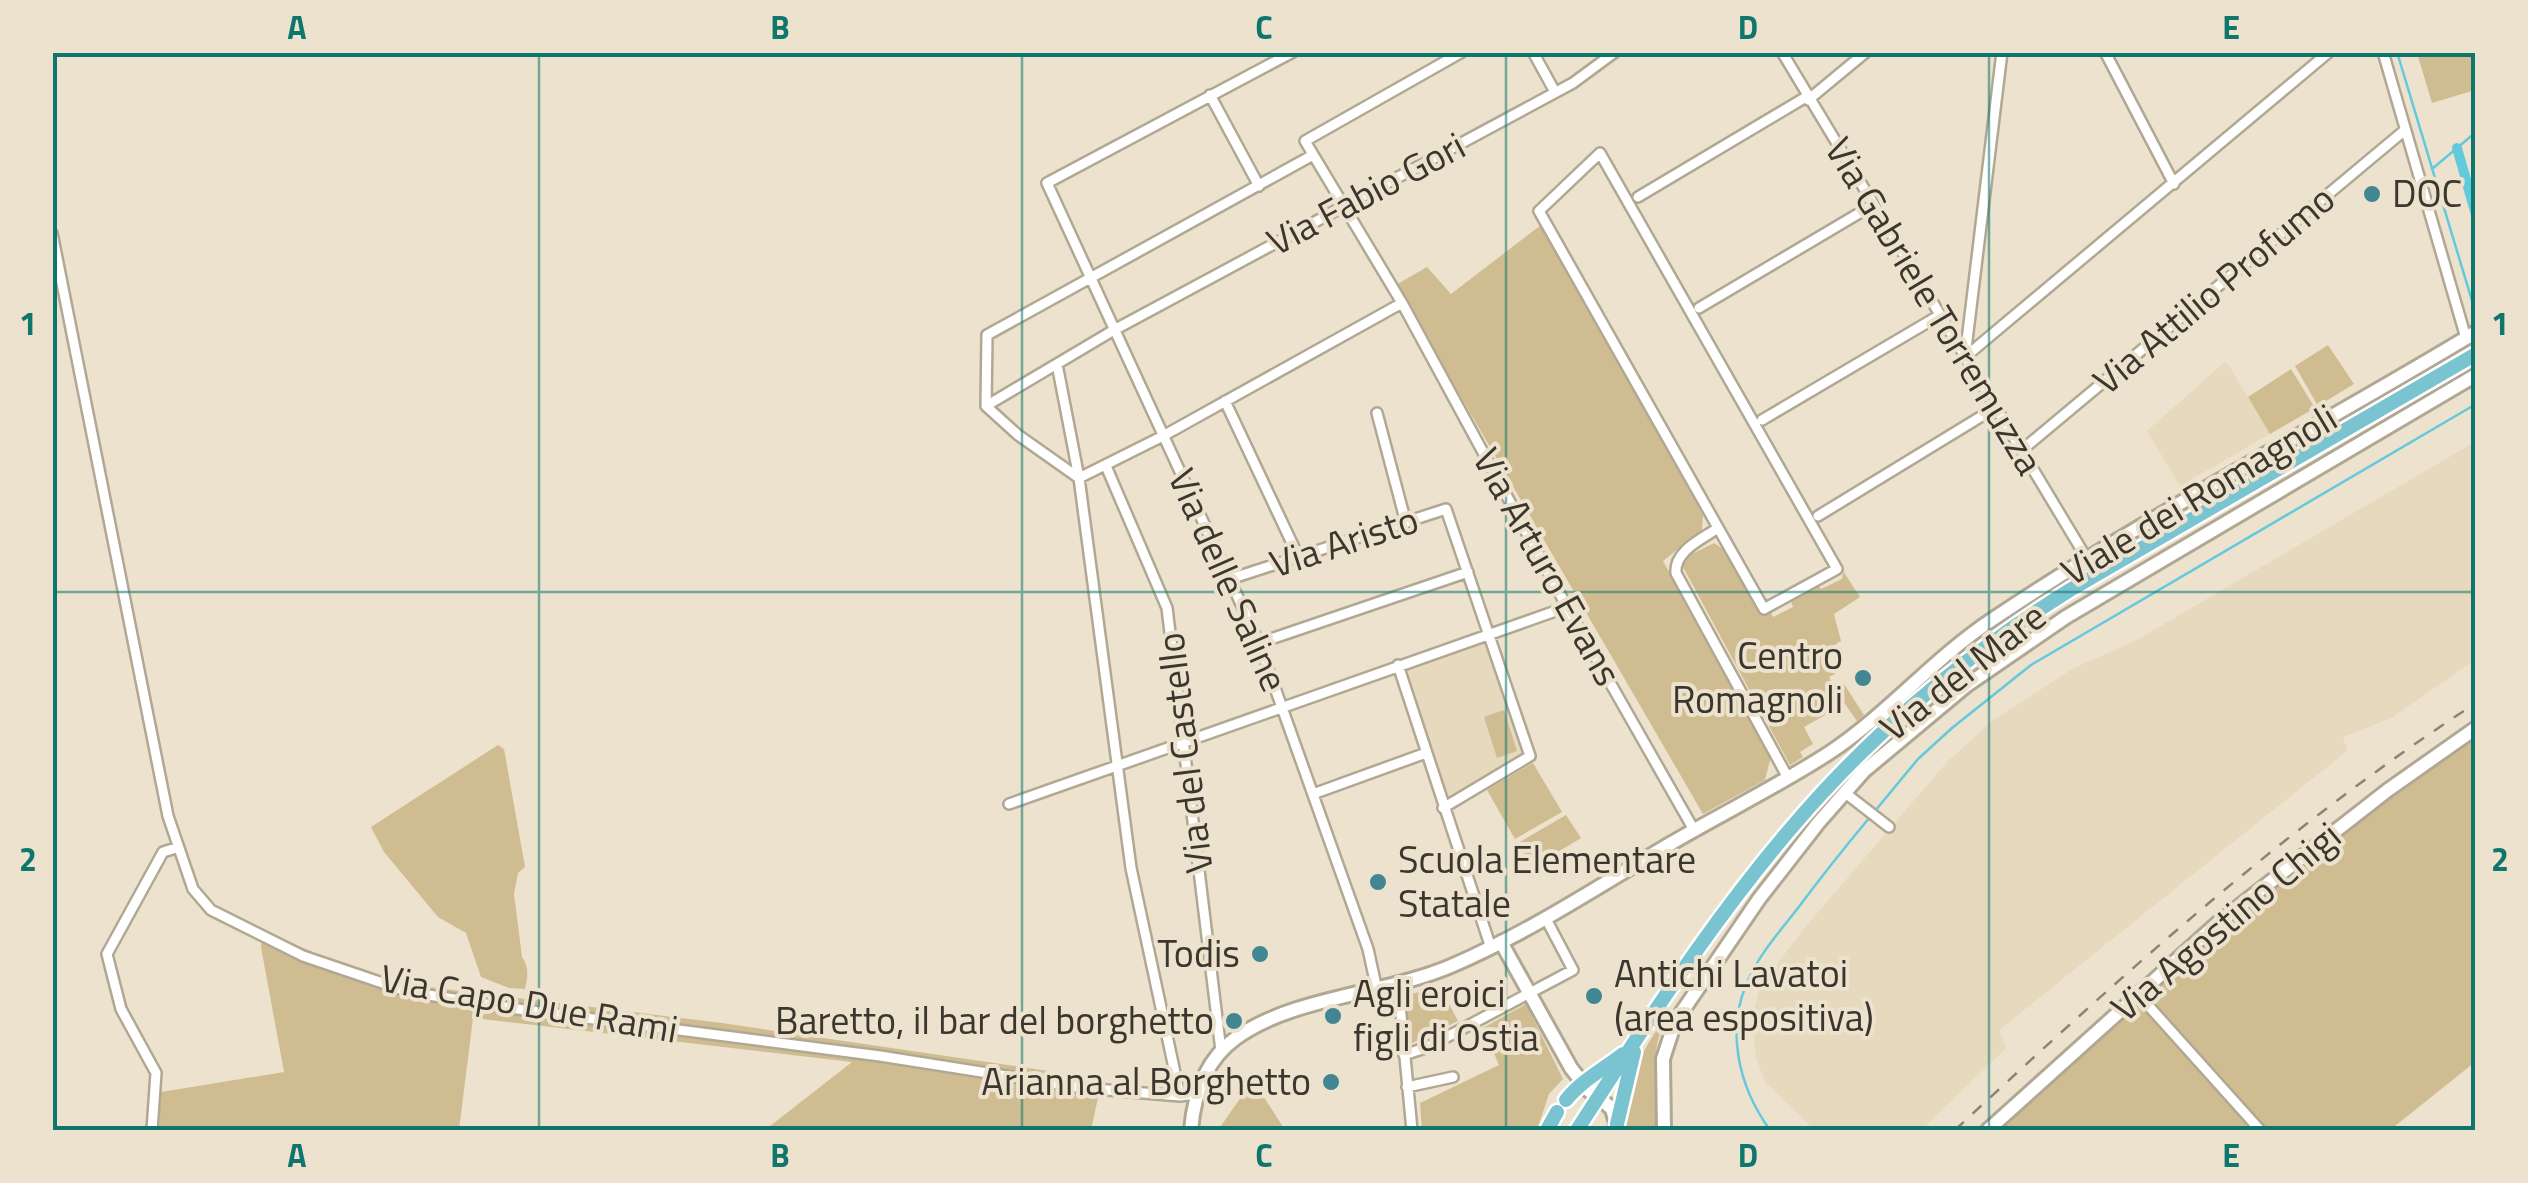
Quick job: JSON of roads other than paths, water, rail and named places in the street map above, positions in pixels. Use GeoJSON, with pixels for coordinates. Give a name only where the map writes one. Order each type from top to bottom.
{"type":"FeatureCollection","features":[{"type":"Feature","properties":{"kind":"main road","name":"Viale dei Romagnoli"},"geometry":{"type":"LineString","coordinates":[[1191,1130],[1196,1094],[1222,1051],[1235,1038],[1265,1021],[1398,984],[1496,945],[1848,740],[1964,640],[2087,559],[2470,335]]}},
{"type":"Feature","properties":{"kind":"main road","name":"Via del Mare"},"geometry":{"type":"LineString","coordinates":[[1577,1130],[1590,1090],[1636,1044],[1709,935],[1792,828],[1866,749],[1951,675],[2070,590],[2476,354]]}},
{"type":"Feature","properties":{"kind":"main road"},"geometry":{"type":"LineString","coordinates":[[1664,1130],[1663,1058],[1675,1022],[1759,899],[1844,792],[1876,759],[1967,685],[2066,617],[2476,375]]}},
{"type":"Feature","properties":{"kind":"main road","name":"Via Agostino Chigi"},"geometry":{"type":"LineString","coordinates":[[1988,1130],[2137,993],[2298,858],[2476,728]]}},
{"type":"Feature","properties":{"kind":"main road"},"geometry":{"type":"LineString","coordinates":[[1496,945],[1531,993],[1571,1068],[1612,1109],[1616,1128]]}},
{"type":"Feature","properties":{"kind":"main road"},"geometry":{"type":"LineString","coordinates":[[1547,1130],[1562,1106],[1590,1090],[1602,1072],[1636,1044]]}},
{"type":"Feature","properties":{"kind":"main road"},"geometry":{"type":"LineString","coordinates":[[1616,1128],[1636,1044]]}},
{"type":"Feature","properties":{"kind":"main road"},"geometry":{"type":"LineString","coordinates":[[1555,1130],[1571,1068]]}},
{"type":"Feature","properties":{"kind":"street"},"geometry":{"type":"LineString","coordinates":[[1259,186],[1210,94],[1293,52]]}},
{"type":"Feature","properties":{"kind":"street","name":"Via Arturo Evans"},"geometry":{"type":"LineString","coordinates":[[1462,52],[1306,141],[1402,303],[1567,607],[1694,830]]}},
{"type":"Feature","properties":{"kind":"street"},"geometry":{"type":"LineString","coordinates":[[1533,52],[1555,92]]}},
{"type":"Feature","properties":{"kind":"street","name":"Via Fabio Gori"},"geometry":{"type":"LineString","coordinates":[[986,406],[1114,330],[1555,92],[1616,52]]}},
{"type":"Feature","properties":{"kind":"street","name":"Via Gabriele Torremuzza"},"geometry":{"type":"LineString","coordinates":[[1782,52],[2087,559]]}},
{"type":"Feature","properties":{"kind":"street"},"geometry":{"type":"LineString","coordinates":[[1638,197],[1807,99],[1866,52]]}},
{"type":"Feature","properties":{"kind":"street"},"geometry":{"type":"LineString","coordinates":[[1965,356],[2002,52]]}},
{"type":"Feature","properties":{"kind":"street"},"geometry":{"type":"LineString","coordinates":[[2105,52],[2174,184]]}},
{"type":"Feature","properties":{"kind":"street"},"geometry":{"type":"LineString","coordinates":[[1965,356],[2329,52]]}},
{"type":"Feature","properties":{"kind":"street"},"geometry":{"type":"LineString","coordinates":[[2383,52],[2470,335]]}},
{"type":"Feature","properties":{"kind":"street","name":"Via delle Saline"},"geometry":{"type":"LineString","coordinates":[[1210,94],[1047,183],[1259,643],[1368,949],[1377,990]]}},
{"type":"Feature","properties":{"kind":"street","name":"Via Attilio Profumo"},"geometry":{"type":"LineString","coordinates":[[2022,450],[2406,130]]}},
{"type":"Feature","properties":{"kind":"street"},"geometry":{"type":"LineString","coordinates":[[1600,152],[1837,569],[1764,609],[1718,528],[1539,211],[1600,152]]}},
{"type":"Feature","properties":{"kind":"street"},"geometry":{"type":"LineString","coordinates":[[1079,478],[1018,435],[986,406],[987,335],[1313,155]]}},
{"type":"Feature","properties":{"kind":"street"},"geometry":{"type":"LineString","coordinates":[[1700,308],[1873,205]]}},
{"type":"Feature","properties":{"kind":"street","name":"Via Capo Due Rami"},"geometry":{"type":"LineString","coordinates":[[52,234],[176,848],[193,889],[211,910],[303,956],[409,992],[880,1056],[1082,1088],[1196,1094]]}},
{"type":"Feature","properties":{"kind":"street"},"geometry":{"type":"LineString","coordinates":[[1079,478],[1163,436],[1402,303]]}},
{"type":"Feature","properties":{"kind":"street"},"geometry":{"type":"LineString","coordinates":[[1762,420],[1940,315]]}},
{"type":"Feature","properties":{"kind":"street"},"geometry":{"type":"LineString","coordinates":[[1057,364],[1079,478],[1131,868],[1180,1096]]}},
{"type":"Feature","properties":{"kind":"street"},"geometry":{"type":"LineString","coordinates":[[1225,401],[1299,558]]}},
{"type":"Feature","properties":{"kind":"street"},"geometry":{"type":"LineString","coordinates":[[1818,516],[1994,408]]}},
{"type":"Feature","properties":{"kind":"street"},"geometry":{"type":"LineString","coordinates":[[1378,413],[1406,523]]}},
{"type":"Feature","properties":{"kind":"street","name":"Via del Castello"},"geometry":{"type":"LineString","coordinates":[[1106,466],[1167,608],[1222,1051]]}},
{"type":"Feature","properties":{"kind":"street","name":"Via Aristo"},"geometry":{"type":"LineString","coordinates":[[1230,578],[1446,509],[1530,756],[1443,808]]}},
{"type":"Feature","properties":{"kind":"street"},"geometry":{"type":"LineString","coordinates":[[1718,528],[1681,555],[1674,564],[1675,570],[1788,776]]}},
{"type":"Feature","properties":{"kind":"street"},"geometry":{"type":"LineString","coordinates":[[1259,643],[1468,572]]}},
{"type":"Feature","properties":{"kind":"street"},"geometry":{"type":"LineString","coordinates":[[1009,804],[1567,607]]}},
{"type":"Feature","properties":{"kind":"street"},"geometry":{"type":"LineString","coordinates":[[1398,665],[1443,808],[1496,945]]}},
{"type":"Feature","properties":{"kind":"street"},"geometry":{"type":"LineString","coordinates":[[1314,794],[1426,753]]}},
{"type":"Feature","properties":{"kind":"street"},"geometry":{"type":"LineString","coordinates":[[1844,792],[1890,827]]}},
{"type":"Feature","properties":{"kind":"street"},"geometry":{"type":"LineString","coordinates":[[152,1130],[156,1073],[121,1009],[106,954],[163,852],[176,848]]}},
{"type":"Feature","properties":{"kind":"street"},"geometry":{"type":"LineString","coordinates":[[1404,1055],[1428,1047],[1573,970],[1545,917]]}},
{"type":"Feature","properties":{"kind":"street"},"geometry":{"type":"LineString","coordinates":[[1398,984],[1412,1130]]}},
{"type":"Feature","properties":{"kind":"street"},"geometry":{"type":"LineString","coordinates":[[2137,993],[2260,1130]]}},
{"type":"Feature","properties":{"kind":"street"},"geometry":{"type":"LineString","coordinates":[[1407,1087],[1453,1077]]}},
{"type":"Feature","properties":{"kind":"waterway"},"geometry":{"type":"LineString","coordinates":[[2397,52],[2476,314]]}},
{"type":"Feature","properties":{"kind":"waterway"},"geometry":{"type":"LineString","coordinates":[[2432,169],[2476,132]]}},
{"type":"Feature","properties":{"kind":"waterway"},"geometry":{"type":"LineString","coordinates":[[2457,148],[2476,215]]}},
{"type":"Feature","properties":{"kind":"waterway"},"geometry":{"type":"LineString","coordinates":[[1875,811],[1918,759],[2031,665],[2476,404]]}},
{"type":"Feature","properties":{"kind":"waterway"},"geometry":{"type":"LineString","coordinates":[[1770,1130],[1743,1076],[1737,1037],[1742,997],[1765,950],[1870,817]]}},
{"type":"Feature","properties":{"kind":"railway"},"geometry":{"type":"LineString","coordinates":[[1955,1130],[2206,905],[2338,800],[2476,703]]}},
{"type":"Feature","properties":{"kind":"place","name":"DOC"},"geometry":{"type":"Point","coordinates":[2372,194]}},
{"type":"Feature","properties":{"kind":"place","name":"Centro Romagnoli"},"geometry":{"type":"Point","coordinates":[1863,678]}},
{"type":"Feature","properties":{"kind":"place","name":"Scuola Elementare Statale"},"geometry":{"type":"Point","coordinates":[1378,882]}},
{"type":"Feature","properties":{"kind":"place","name":"Todis"},"geometry":{"type":"Point","coordinates":[1260,954]}},
{"type":"Feature","properties":{"kind":"place","name":"Antichi Lavatoi (area espositiva)"},"geometry":{"type":"Point","coordinates":[1594,996]}},
{"type":"Feature","properties":{"kind":"place","name":"Agli eroici figli di Ostia"},"geometry":{"type":"Point","coordinates":[1333,1016]}},
{"type":"Feature","properties":{"kind":"place","name":"Baretto, il bar del borghetto"},"geometry":{"type":"Point","coordinates":[1234,1021]}},
{"type":"Feature","properties":{"kind":"place","name":"Arianna al Borghetto"},"geometry":{"type":"Point","coordinates":[1331,1082]}}]}
